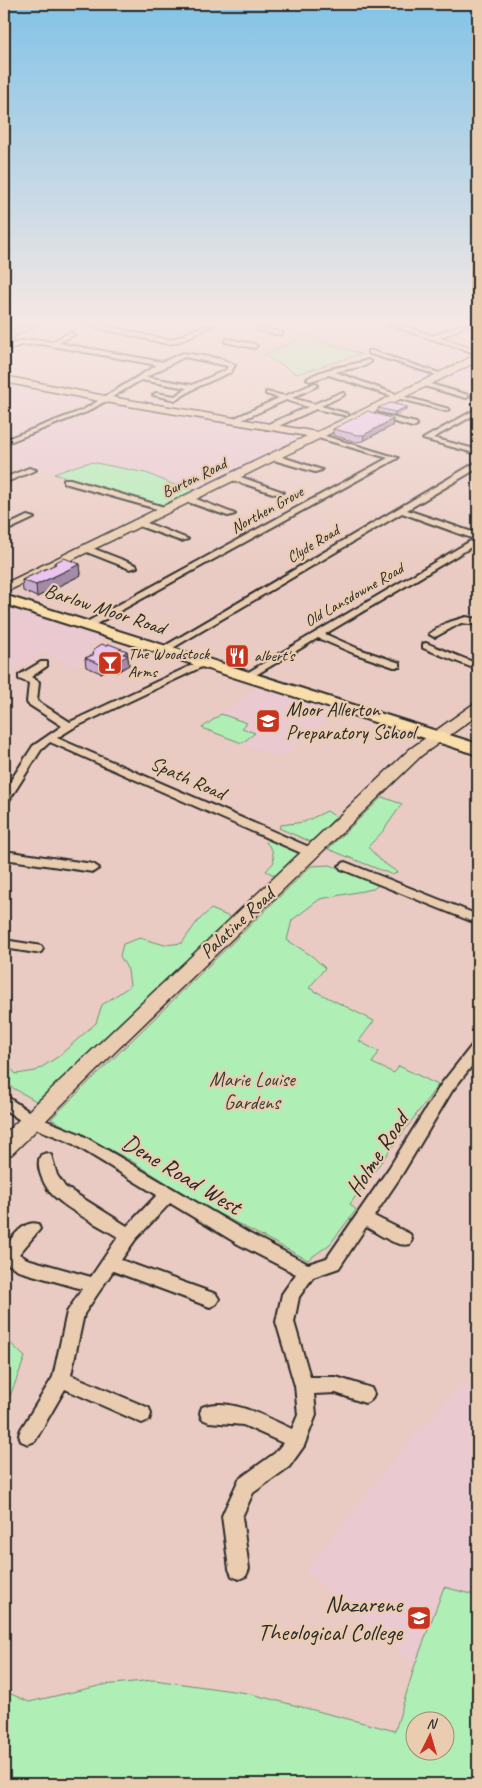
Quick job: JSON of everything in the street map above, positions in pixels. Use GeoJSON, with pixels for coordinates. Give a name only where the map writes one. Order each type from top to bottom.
{"type":"FeatureCollection","features":[{"type":"Feature","properties":{"kind":"main road","name":"Barlow Moor Road"},"geometry":{"type":"LineString","coordinates":[[4,599],[478,750]]}},
{"type":"Feature","properties":{"kind":"street"},"geometry":{"type":"LineString","coordinates":[[6,440],[62,421],[87,408]]}},
{"type":"Feature","properties":{"kind":"street"},"geometry":{"type":"LineString","coordinates":[[159,408],[318,435]]}},
{"type":"Feature","properties":{"kind":"street"},"geometry":{"type":"LineString","coordinates":[[232,421],[261,408]]}},
{"type":"Feature","properties":{"kind":"street"},"geometry":{"type":"LineString","coordinates":[[269,427],[311,408]]}},
{"type":"Feature","properties":{"kind":"street"},"geometry":{"type":"LineString","coordinates":[[325,408],[346,414]]}},
{"type":"Feature","properties":{"kind":"street","name":"Burton Road"},"geometry":{"type":"LineString","coordinates":[[4,589],[374,408]]}},
{"type":"Feature","properties":{"kind":"street"},"geometry":{"type":"LineString","coordinates":[[478,410],[427,439],[478,452]]}},
{"type":"Feature","properties":{"kind":"street"},"geometry":{"type":"LineString","coordinates":[[366,413],[413,425]]}},
{"type":"Feature","properties":{"kind":"street","name":"Northen Grove"},"geometry":{"type":"LineString","coordinates":[[86,626],[394,458],[318,435]]}},
{"type":"Feature","properties":{"kind":"street"},"geometry":{"type":"LineString","coordinates":[[273,457],[318,470]]}},
{"type":"Feature","properties":{"kind":"street","name":"Clyde Road"},"geometry":{"type":"LineString","coordinates":[[162,650],[478,465]]}},
{"type":"Feature","properties":{"kind":"street"},"geometry":{"type":"LineString","coordinates":[[4,481],[32,470]]}},
{"type":"Feature","properties":{"kind":"street"},"geometry":{"type":"LineString","coordinates":[[232,478],[279,492]]}},
{"type":"Feature","properties":{"kind":"street"},"geometry":{"type":"LineString","coordinates":[[67,481],[167,509]]}},
{"type":"Feature","properties":{"kind":"street"},"geometry":{"type":"LineString","coordinates":[[188,499],[231,514]]}},
{"type":"Feature","properties":{"kind":"street"},"geometry":{"type":"LineString","coordinates":[[400,510],[478,539]]}},
{"type":"Feature","properties":{"kind":"street"},"geometry":{"type":"LineString","coordinates":[[4,530],[30,518]]}},
{"type":"Feature","properties":{"kind":"street"},"geometry":{"type":"LineString","coordinates":[[139,523],[184,539]]}},
{"type":"Feature","properties":{"kind":"street","name":"Old Lansdowne Road"},"geometry":{"type":"LineString","coordinates":[[245,677],[478,539]]}},
{"type":"Feature","properties":{"kind":"street"},"geometry":{"type":"LineString","coordinates":[[86,549],[133,567]]}},
{"type":"Feature","properties":{"kind":"street"},"geometry":{"type":"LineString","coordinates":[[434,634],[450,623],[461,620],[478,622]]}},
{"type":"Feature","properties":{"kind":"street"},"geometry":{"type":"LineString","coordinates":[[317,634],[356,651],[397,665]]}},
{"type":"Feature","properties":{"kind":"street"},"geometry":{"type":"LineString","coordinates":[[426,646],[478,667]]}},
{"type":"Feature","properties":{"kind":"street"},"geometry":{"type":"LineString","coordinates":[[4,800],[37,748],[49,738],[69,726],[203,663]]}},
{"type":"Feature","properties":{"kind":"street"},"geometry":{"type":"LineString","coordinates":[[44,664],[23,677],[34,682],[32,702],[69,726]]}},
{"type":"Feature","properties":{"kind":"street","name":"Palatine Road"},"geometry":{"type":"LineString","coordinates":[[4,1148],[126,1028],[416,752],[478,708]]}},
{"type":"Feature","properties":{"kind":"street","name":"Spath Road"},"geometry":{"type":"LineString","coordinates":[[49,738],[312,853]]}},
{"type":"Feature","properties":{"kind":"street"},"geometry":{"type":"LineString","coordinates":[[4,855],[93,868]]}},
{"type":"Feature","properties":{"kind":"street"},"geometry":{"type":"LineString","coordinates":[[345,866],[478,920]]}},
{"type":"Feature","properties":{"kind":"street"},"geometry":{"type":"LineString","coordinates":[[4,944],[36,949]]}},
{"type":"Feature","properties":{"kind":"street","name":"Holme Road"},"geometry":{"type":"LineString","coordinates":[[307,1272],[333,1264],[395,1172],[447,1087],[478,1048]]}},
{"type":"Feature","properties":{"kind":"street","name":"Dene Road West"},"geometry":{"type":"LineString","coordinates":[[4,1102],[32,1121],[75,1138],[244,1239],[307,1272]]}},
{"type":"Feature","properties":{"kind":"street"},"geometry":{"type":"LineString","coordinates":[[46,1159],[49,1176],[59,1192],[129,1235]]}},
{"type":"Feature","properties":{"kind":"street"},"geometry":{"type":"LineString","coordinates":[[28,1435],[60,1379],[76,1312],[129,1235],[169,1193]]}},
{"type":"Feature","properties":{"kind":"street"},"geometry":{"type":"LineString","coordinates":[[364,1218],[404,1239]]}},
{"type":"Feature","properties":{"kind":"street"},"geometry":{"type":"LineString","coordinates":[[32,1229],[7,1255],[22,1265],[93,1285]]}},
{"type":"Feature","properties":{"kind":"street"},"geometry":{"type":"LineString","coordinates":[[110,1262],[210,1299]]}},
{"type":"Feature","properties":{"kind":"street"},"geometry":{"type":"LineString","coordinates":[[239,1569],[232,1516],[246,1486],[282,1460],[297,1440],[307,1415],[304,1386],[285,1322],[291,1294],[307,1272]]}},
{"type":"Feature","properties":{"kind":"street"},"geometry":{"type":"LineString","coordinates":[[60,1379],[142,1414]]}},
{"type":"Feature","properties":{"kind":"street"},"geometry":{"type":"LineString","coordinates":[[304,1386],[336,1385],[365,1394]]}},
{"type":"Feature","properties":{"kind":"street"},"geometry":{"type":"LineString","coordinates":[[209,1413],[244,1416],[297,1440]]}},
{"type":"Feature","properties":{"kind":"shaded area"},"geometry":{"type":"Polygon","coordinates":[[[4,408],[77,408],[13,436],[4,433],[4,408]]]}},
{"type":"Feature","properties":{"kind":"shaded area"},"geometry":{"type":"Polygon","coordinates":[[[102,408],[152,408],[303,435],[305,438],[164,506],[4,459],[4,445],[73,421],[102,408]]]}},
{"type":"Feature","properties":{"kind":"shaded area"},"geometry":{"type":"Polygon","coordinates":[[[4,603],[106,636],[87,650],[94,653],[74,667],[44,652],[24,665],[4,674],[4,603]]]}},
{"type":"Feature","properties":{"kind":"shaded area","name":"Moor Allerton Preparatory School"},"geometry":{"type":"Polygon","coordinates":[[[257,686],[336,712],[281,758],[202,728],[257,686]]]}},
{"type":"Feature","properties":{"kind":"shaded area","name":"Nazarene Theological College"},"geometry":{"type":"Polygon","coordinates":[[[463,1383],[478,1393],[478,1784],[426,1760],[454,1760],[454,1710],[404,1710],[404,1750],[391,1744],[415,1665],[305,1571],[417,1432],[463,1383]]]}},
{"type":"Feature","properties":{"kind":"green space"},"geometry":{"type":"Polygon","coordinates":[[[91,462],[146,473],[172,484],[197,490],[164,506],[54,474],[91,462]]]}},
{"type":"Feature","properties":{"kind":"green space"},"geometry":{"type":"Polygon","coordinates":[[[221,714],[247,723],[242,728],[255,733],[242,743],[202,728],[221,714]]]}},
{"type":"Feature","properties":{"kind":"green space"},"geometry":{"type":"Polygon","coordinates":[[[382,797],[402,804],[383,831],[368,847],[381,861],[397,872],[393,875],[328,849],[382,797]]]}},
{"type":"Feature","properties":{"kind":"green space"},"geometry":{"type":"Polygon","coordinates":[[[327,811],[336,817],[311,842],[279,828],[281,825],[304,822],[327,811]]]}},
{"type":"Feature","properties":{"kind":"green space"},"geometry":{"type":"Polygon","coordinates":[[[270,838],[302,851],[276,876],[266,871],[274,862],[272,850],[266,842],[270,838]]]}},
{"type":"Feature","properties":{"kind":"green space","name":"Marie Louise Gardens"},"geometry":{"type":"Polygon","coordinates":[[[330,865],[380,884],[373,889],[320,899],[292,920],[287,940],[312,956],[325,968],[309,988],[374,1021],[359,1041],[379,1052],[372,1063],[394,1073],[399,1066],[438,1085],[350,1204],[356,1210],[330,1244],[308,1260],[202,1205],[130,1160],[51,1119],[311,866],[330,865]]]}},
{"type":"Feature","properties":{"kind":"green space"},"geometry":{"type":"Polygon","coordinates":[[[211,909],[232,918],[38,1102],[4,1083],[4,1061],[16,1074],[36,1071],[59,1056],[96,1023],[102,1005],[130,986],[128,970],[120,956],[123,944],[140,938],[165,945],[182,943],[197,922],[211,909]]]}},
{"type":"Feature","properties":{"kind":"green space"},"geometry":{"type":"Polygon","coordinates":[[[4,1337],[25,1357],[4,1412],[4,1337]]]}},
{"type":"Feature","properties":{"kind":"green space"},"geometry":{"type":"Polygon","coordinates":[[[444,1587],[478,1596],[478,1784],[4,1784],[4,1691],[29,1702],[103,1685],[154,1680],[247,1693],[395,1731],[415,1665],[444,1587]]]}},
{"type":"Feature","properties":{"kind":"building"},"geometry":{"type":"Polygon","coordinates":[[[380,408],[404,408],[395,412],[380,408]]]}},
{"type":"Feature","properties":{"kind":"building"},"geometry":{"type":"Polygon","coordinates":[[[368,411],[393,419],[364,435],[333,429],[368,411]]]}},
{"type":"Feature","properties":{"kind":"building"},"geometry":{"type":"Polygon","coordinates":[[[64,558],[80,564],[36,585],[22,580],[56,564],[54,563],[64,558]]]}},
{"type":"Feature","properties":{"kind":"building"},"geometry":{"type":"Polygon","coordinates":[[[102,644],[106,646],[109,644],[127,651],[123,654],[128,655],[116,663],[107,660],[100,664],[85,658],[93,655],[94,649],[102,644]]]}},
{"type":"Feature","properties":{"kind":"place","name":"albert's"},"geometry":{"type":"Point","coordinates":[237,656]}},
{"type":"Feature","properties":{"kind":"place","name":"The Woodstock Arms"},"geometry":{"type":"Point","coordinates":[110,663]}},
{"type":"Feature","properties":{"kind":"place","name":"Moor Allerton Preparatory School"},"geometry":{"type":"Point","coordinates":[268,721]}},
{"type":"Feature","properties":{"kind":"place","name":"Nazarene Theological College"},"geometry":{"type":"Point","coordinates":[419,1618]}}]}
